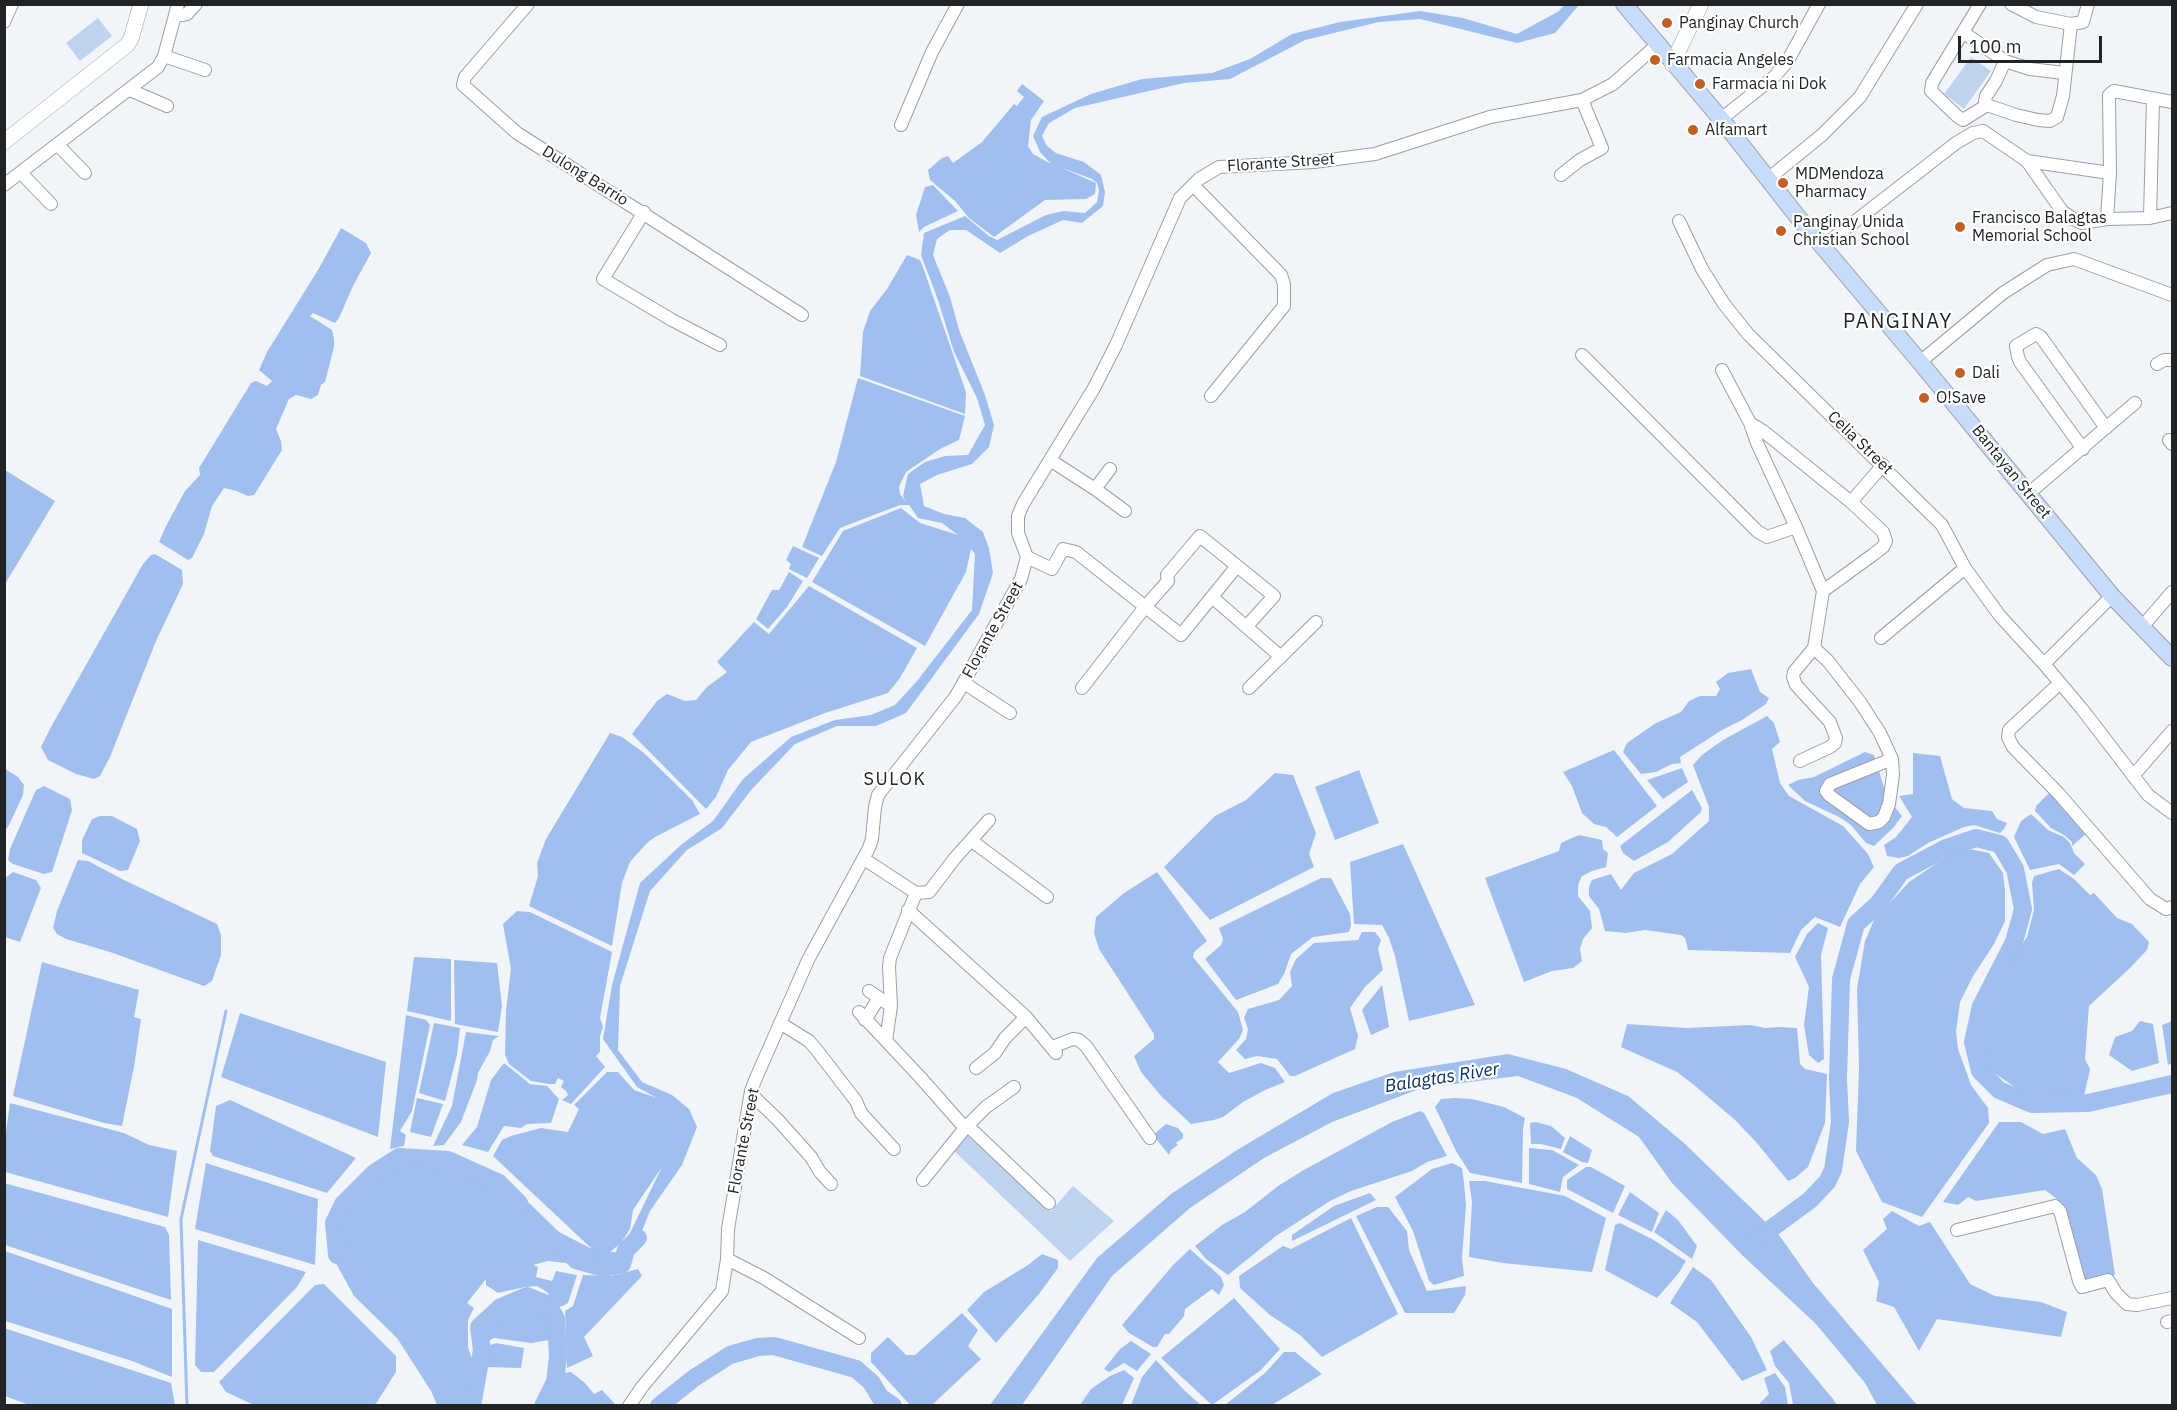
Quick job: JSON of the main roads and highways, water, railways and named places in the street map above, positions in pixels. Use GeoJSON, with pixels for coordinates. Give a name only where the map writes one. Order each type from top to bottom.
{"type":"FeatureCollection","features":[{"type":"Feature","properties":{"kind":"main road","name":"Bantayan Street"},"geometry":{"type":"LineString","coordinates":[[1624,4],[2112,596],[2172,658]]}},
{"type":"Feature","properties":{"kind":"water"},"geometry":{"type":"Polygon","coordinates":[[[1565,4],[1579,5],[1555,33],[1517,43],[1420,19],[1379,22],[1305,40],[1230,79],[1184,83],[1075,108],[1049,123],[1042,136],[1047,146],[1056,153],[1084,162],[1101,175],[1105,192],[1103,206],[1082,223],[1063,220],[1028,236],[1000,253],[966,230],[950,230],[937,239],[933,255],[950,297],[959,330],[985,395],[994,425],[989,447],[972,464],[937,475],[920,484],[924,506],[944,514],[965,518],[983,532],[989,548],[993,573],[979,614],[906,713],[876,726],[837,726],[795,744],[752,789],[722,828],[687,850],[650,891],[620,986],[618,1050],[642,1082],[672,1095],[689,1109],[697,1127],[682,1165],[650,1211],[636,1246],[622,1259],[565,1263],[548,1261],[533,1265],[538,1267],[536,1277],[552,1281],[556,1271],[577,1275],[568,1303],[558,1308],[547,1292],[537,1286],[498,1293],[486,1285],[486,1279],[467,1303],[474,1308],[468,1320],[468,1347],[473,1362],[469,1372],[470,1405],[437,1405],[431,1391],[397,1338],[354,1296],[332,1256],[337,1220],[367,1180],[392,1168],[417,1163],[457,1162],[483,1174],[527,1201],[559,1232],[592,1249],[493,1156],[502,1140],[511,1136],[541,1128],[568,1132],[579,1109],[574,1105],[607,1072],[618,1072],[634,1090],[657,1098],[637,1087],[603,1039],[612,985],[640,883],[682,844],[713,821],[743,779],[791,737],[835,720],[871,715],[895,705],[917,681],[972,610],[975,554],[971,549],[966,572],[925,646],[812,582],[843,531],[901,508],[920,523],[958,535],[942,523],[918,518],[909,505],[900,505],[840,528],[822,556],[802,547],[836,462],[858,378],[965,416],[959,440],[940,449],[906,472],[899,487],[900,494],[906,502],[903,496],[908,474],[925,462],[945,456],[968,455],[985,425],[977,398],[954,352],[921,255],[924,233],[965,216],[997,240],[1046,215],[1063,211],[1085,213],[1097,202],[1099,190],[1097,183],[1092,179],[1060,167],[1096,183],[1095,194],[1086,199],[1045,200],[994,237],[969,218],[955,201],[930,180],[928,170],[942,158],[948,156],[953,163],[982,142],[1014,104],[1017,106],[1024,97],[1017,91],[1022,84],[1044,101],[1031,120],[1028,146],[1033,154],[1051,164],[1040,152],[1033,136],[1042,117],[1091,94],[1142,79],[1212,73],[1250,59],[1292,34],[1340,22],[1420,11],[1463,18],[1517,34],[1559,11],[1565,4]],[[662,1167],[633,1210],[630,1229],[621,1243],[610,1252],[616,1252],[630,1233],[662,1167]]]}},
{"type":"Feature","properties":{"kind":"water"},"geometry":{"type":"Polygon","coordinates":[[[933,185],[958,211],[924,227],[919,232],[916,215],[925,187],[933,185]]]}},
{"type":"Feature","properties":{"kind":"water"},"geometry":{"type":"Polygon","coordinates":[[[341,228],[366,243],[371,253],[335,323],[313,313],[310,316],[332,330],[334,347],[325,382],[321,385],[318,395],[311,399],[296,395],[289,399],[276,429],[282,450],[254,495],[248,496],[224,488],[212,506],[204,534],[192,558],[188,560],[159,542],[166,526],[185,491],[200,475],[199,468],[251,383],[256,381],[267,386],[272,381],[259,370],[267,352],[341,228]]]}},
{"type":"Feature","properties":{"kind":"water"},"geometry":{"type":"Polygon","coordinates":[[[907,255],[920,260],[924,270],[966,392],[965,414],[860,376],[863,332],[870,311],[887,289],[907,255]]]}},
{"type":"Feature","properties":{"kind":"water"},"geometry":{"type":"Polygon","coordinates":[[[5,470],[55,501],[5,584],[5,470]]]}},
{"type":"Feature","properties":{"kind":"water"},"geometry":{"type":"Polygon","coordinates":[[[793,546],[819,558],[807,578],[789,569],[791,564],[786,560],[793,546]]]}},
{"type":"Feature","properties":{"kind":"water"},"geometry":{"type":"Polygon","coordinates":[[[155,554],[182,570],[183,584],[156,641],[110,757],[100,776],[94,779],[76,774],[48,760],[41,747],[143,564],[155,554]]]}},
{"type":"Feature","properties":{"kind":"water"},"geometry":{"type":"Polygon","coordinates":[[[789,572],[803,581],[787,607],[768,629],[756,619],[772,590],[779,590],[789,572]]]}},
{"type":"Feature","properties":{"kind":"water"},"geometry":{"type":"Polygon","coordinates":[[[809,586],[917,648],[900,678],[888,693],[825,713],[751,742],[728,770],[716,797],[706,809],[632,734],[657,701],[667,694],[685,701],[696,700],[707,687],[727,672],[717,662],[754,622],[769,634],[809,586]]]}},
{"type":"Feature","properties":{"kind":"water"},"geometry":{"type":"Polygon","coordinates":[[[1751,669],[1760,692],[1769,698],[1766,704],[1680,757],[1681,763],[1672,764],[1656,772],[1641,774],[1623,752],[1627,743],[1656,723],[1681,712],[1689,701],[1700,696],[1716,696],[1720,689],[1716,682],[1728,673],[1751,669]]]}},
{"type":"Feature","properties":{"kind":"water"},"geometry":{"type":"Polygon","coordinates":[[[1767,716],[1774,723],[1780,742],[1772,749],[1780,783],[1789,796],[1843,826],[1868,854],[1874,867],[1860,884],[1840,927],[1815,917],[1801,930],[1790,953],[1688,950],[1685,938],[1681,935],[1645,930],[1626,933],[1605,931],[1599,909],[1589,896],[1592,880],[1611,874],[1621,890],[1634,873],[1672,854],[1709,821],[1709,807],[1693,765],[1702,755],[1723,740],[1767,716]]]}},
{"type":"Feature","properties":{"kind":"water"},"geometry":{"type":"Polygon","coordinates":[[[610,733],[622,737],[644,753],[692,800],[700,814],[655,837],[630,862],[622,883],[612,946],[529,906],[538,876],[537,863],[546,839],[610,733]]]}},
{"type":"Feature","properties":{"kind":"water"},"geometry":{"type":"Polygon","coordinates":[[[1614,750],[1657,806],[1617,837],[1606,827],[1594,824],[1582,813],[1572,786],[1563,772],[1614,750]]]}},
{"type":"Feature","properties":{"kind":"water"},"geometry":{"type":"Polygon","coordinates":[[[1865,752],[1874,755],[1887,797],[1902,816],[1874,846],[1866,843],[1851,825],[1805,801],[1788,785],[1798,780],[1814,777],[1865,752]]]}},
{"type":"Feature","properties":{"kind":"water"},"geometry":{"type":"Polygon","coordinates":[[[1913,753],[1940,756],[1952,799],[1964,808],[1992,811],[1997,819],[2007,823],[2004,829],[2000,833],[1974,825],[1964,827],[1928,843],[1908,856],[1899,858],[1887,856],[1884,845],[1896,837],[1912,817],[1899,796],[1913,794],[1913,753]]]}},
{"type":"Feature","properties":{"kind":"water"},"geometry":{"type":"Polygon","coordinates":[[[1682,768],[1688,782],[1663,799],[1647,780],[1682,768]]]}},
{"type":"Feature","properties":{"kind":"water"},"geometry":{"type":"Polygon","coordinates":[[[5,769],[18,777],[24,785],[23,795],[5,831],[5,769]]]}},
{"type":"Feature","properties":{"kind":"water"},"geometry":{"type":"Polygon","coordinates":[[[1359,770],[1379,823],[1335,840],[1315,787],[1359,770]]]}},
{"type":"Feature","properties":{"kind":"water"},"geometry":{"type":"Polygon","coordinates":[[[1275,773],[1293,775],[1316,833],[1309,854],[1314,867],[1210,920],[1164,867],[1215,816],[1246,800],[1275,773]]]}},
{"type":"Feature","properties":{"kind":"water"},"geometry":{"type":"Polygon","coordinates":[[[44,786],[70,799],[72,810],[52,872],[44,874],[13,864],[8,860],[10,849],[36,790],[44,786]]]}},
{"type":"Feature","properties":{"kind":"water"},"geometry":{"type":"Polygon","coordinates":[[[1692,790],[1702,808],[1701,812],[1668,842],[1634,861],[1623,853],[1620,846],[1692,790]]]}},
{"type":"Feature","properties":{"kind":"water"},"geometry":{"type":"Polygon","coordinates":[[[2050,792],[2087,833],[2072,846],[2072,842],[2051,828],[2035,811],[2036,806],[2050,792]]]}},
{"type":"Feature","properties":{"kind":"water"},"geometry":{"type":"Polygon","coordinates":[[[2031,814],[2048,830],[2064,837],[2070,843],[2074,853],[2085,864],[2074,875],[2059,864],[2030,870],[2014,837],[2021,821],[2031,814]]]}},
{"type":"Feature","properties":{"kind":"water"},"geometry":{"type":"Polygon","coordinates":[[[112,816],[137,829],[140,841],[128,870],[120,871],[82,853],[82,840],[92,819],[112,816]]]}},
{"type":"Feature","properties":{"kind":"water"},"geometry":{"type":"Polygon","coordinates":[[[1579,835],[1602,840],[1603,849],[1608,853],[1606,867],[1582,876],[1578,885],[1578,896],[1590,911],[1592,928],[1583,939],[1580,949],[1582,961],[1573,968],[1552,971],[1524,982],[1485,878],[1559,851],[1561,843],[1579,835]]]}},
{"type":"Feature","properties":{"kind":"water"},"geometry":{"type":"Polygon","coordinates":[[[1403,844],[1475,1005],[1409,1021],[1395,956],[1382,925],[1354,924],[1350,862],[1403,844]]]}},
{"type":"Feature","properties":{"kind":"water"},"geometry":{"type":"Polygon","coordinates":[[[1969,849],[1989,853],[2003,873],[2005,891],[2005,921],[1960,1002],[1956,1032],[1958,1049],[1971,1085],[1988,1108],[1989,1123],[1922,1217],[1882,1202],[1856,1151],[1859,1069],[1857,989],[1865,941],[1874,920],[1909,882],[1949,855],[1969,849]]]}},
{"type":"Feature","properties":{"kind":"water"},"geometry":{"type":"Polygon","coordinates":[[[78,860],[88,861],[217,924],[221,935],[221,955],[212,981],[204,986],[57,934],[53,928],[57,911],[78,860]]]}},
{"type":"Feature","properties":{"kind":"water"},"geometry":{"type":"Polygon","coordinates":[[[2059,869],[2074,879],[2090,895],[2094,893],[2117,918],[2132,924],[2149,942],[2147,950],[2089,1006],[2085,1059],[2090,1069],[2084,1096],[2051,1099],[2044,1095],[2037,1096],[2022,1092],[1987,1068],[1979,1037],[1983,1016],[2002,974],[2027,937],[2034,910],[2032,883],[2034,876],[2059,869]]]}},
{"type":"Feature","properties":{"kind":"water"},"geometry":{"type":"Polygon","coordinates":[[[13,872],[36,880],[41,888],[20,942],[5,937],[5,878],[13,872]]]}},
{"type":"Feature","properties":{"kind":"water"},"geometry":{"type":"Polygon","coordinates":[[[1157,872],[1207,941],[1194,952],[1193,957],[1238,1012],[1243,1030],[1239,1039],[1218,1062],[1229,1073],[1261,1063],[1275,1068],[1285,1082],[1265,1090],[1243,1102],[1223,1117],[1214,1120],[1191,1124],[1162,1097],[1141,1072],[1134,1056],[1154,1039],[1154,1034],[1099,949],[1094,933],[1096,917],[1124,893],[1157,872]]]}},
{"type":"Feature","properties":{"kind":"water"},"geometry":{"type":"Polygon","coordinates":[[[1321,878],[1331,878],[1350,914],[1349,932],[1313,937],[1291,954],[1278,984],[1236,1000],[1205,959],[1221,945],[1223,939],[1219,928],[1321,878]]]}},
{"type":"Feature","properties":{"kind":"water"},"geometry":{"type":"Polygon","coordinates":[[[517,911],[530,912],[612,952],[600,1018],[603,1027],[600,1036],[600,1052],[596,1056],[605,1067],[571,1104],[562,1100],[568,1095],[561,1087],[564,1081],[558,1078],[555,1084],[549,1084],[531,1081],[509,1064],[505,1055],[506,1010],[511,969],[503,924],[517,911]]]}},
{"type":"Feature","properties":{"kind":"water"},"geometry":{"type":"Polygon","coordinates":[[[1818,923],[1828,928],[1821,955],[1824,1059],[1818,1063],[1809,1055],[1804,1025],[1809,987],[1795,957],[1807,934],[1818,923]]]}},
{"type":"Feature","properties":{"kind":"water"},"geometry":{"type":"Polygon","coordinates":[[[1362,932],[1375,932],[1381,940],[1378,949],[1383,970],[1365,987],[1350,1008],[1358,1036],[1355,1049],[1295,1076],[1290,1076],[1277,1059],[1257,1056],[1245,1059],[1236,1050],[1246,1039],[1248,1029],[1244,1018],[1248,1009],[1279,1000],[1292,986],[1290,972],[1296,959],[1314,943],[1358,940],[1362,932]]]}},
{"type":"Feature","properties":{"kind":"water"},"geometry":{"type":"Polygon","coordinates":[[[414,957],[451,959],[451,1021],[407,1011],[414,957]]]}},
{"type":"Feature","properties":{"kind":"water"},"geometry":{"type":"Polygon","coordinates":[[[454,960],[497,963],[502,1006],[498,1032],[455,1024],[454,960]]]}},
{"type":"Feature","properties":{"kind":"water"},"geometry":{"type":"Polygon","coordinates":[[[42,962],[139,990],[134,1017],[141,1019],[122,1126],[104,1123],[13,1096],[42,962]]]}},
{"type":"Feature","properties":{"kind":"water"},"geometry":{"type":"Polygon","coordinates":[[[1382,985],[1389,1027],[1371,1035],[1362,1010],[1382,985]]]}},
{"type":"Feature","properties":{"kind":"water"},"geometry":{"type":"Polygon","coordinates":[[[240,1013],[386,1062],[378,1137],[221,1077],[240,1013]]]}},
{"type":"Feature","properties":{"kind":"water"},"geometry":{"type":"Polygon","coordinates":[[[406,1015],[426,1020],[430,1025],[412,1111],[400,1131],[406,1135],[404,1146],[390,1149],[406,1015]]]}},
{"type":"Feature","properties":{"kind":"water"},"geometry":{"type":"Polygon","coordinates":[[[2140,1021],[2153,1024],[2159,1063],[2132,1071],[2109,1055],[2115,1037],[2132,1031],[2140,1021]]]}},
{"type":"Feature","properties":{"kind":"water"},"geometry":{"type":"Polygon","coordinates":[[[2172,1021],[2172,1063],[2168,1065],[2162,1025],[2172,1021]]]}},
{"type":"Feature","properties":{"kind":"water"},"geometry":{"type":"Polygon","coordinates":[[[434,1023],[460,1028],[457,1055],[445,1101],[419,1093],[434,1023]]]}},
{"type":"Feature","properties":{"kind":"water"},"geometry":{"type":"Polygon","coordinates":[[[1627,1024],[1686,1028],[1751,1025],[1765,1028],[1797,1028],[1800,1064],[1805,1069],[1827,1074],[1825,1123],[1808,1167],[1788,1181],[1735,1120],[1694,1085],[1677,1072],[1621,1047],[1627,1024]]]}},
{"type":"Feature","properties":{"kind":"water"},"geometry":{"type":"Polygon","coordinates":[[[466,1032],[499,1036],[493,1040],[490,1051],[478,1073],[461,1122],[444,1145],[433,1146],[452,1106],[466,1032]]]}},
{"type":"Feature","properties":{"kind":"water","name":"Balagtas River"},"geometry":{"type":"Polygon","coordinates":[[[1508,1054],[1566,1069],[1628,1096],[1684,1143],[1779,1235],[1813,1283],[1917,1405],[1877,1405],[1865,1383],[1816,1324],[1743,1256],[1672,1183],[1639,1137],[1577,1098],[1518,1076],[1422,1088],[1332,1122],[1264,1158],[1190,1208],[1112,1276],[1022,1405],[990,1405],[1097,1258],[1171,1194],[1237,1150],[1333,1093],[1394,1072],[1508,1054]]]}},
{"type":"Feature","properties":{"kind":"water"},"geometry":{"type":"Polygon","coordinates":[[[504,1063],[530,1084],[547,1086],[559,1099],[551,1123],[527,1124],[521,1128],[504,1126],[488,1152],[462,1145],[477,1127],[491,1080],[504,1063]]]}},
{"type":"Feature","properties":{"kind":"water"},"geometry":{"type":"Polygon","coordinates":[[[417,1098],[443,1104],[431,1137],[410,1132],[417,1098]]]}},
{"type":"Feature","properties":{"kind":"water"},"geometry":{"type":"Polygon","coordinates":[[[1441,1099],[1472,1099],[1504,1107],[1525,1118],[1522,1183],[1470,1173],[1456,1151],[1435,1107],[1441,1099]]]}},
{"type":"Feature","properties":{"kind":"water"},"geometry":{"type":"Polygon","coordinates":[[[230,1100],[356,1158],[327,1193],[213,1156],[210,1151],[216,1106],[230,1100]]]}},
{"type":"Feature","properties":{"kind":"water"},"geometry":{"type":"Polygon","coordinates":[[[10,1103],[124,1133],[149,1145],[177,1151],[168,1217],[5,1172],[5,1139],[10,1103]]]}},
{"type":"Feature","properties":{"kind":"water"},"geometry":{"type":"Polygon","coordinates":[[[1420,1111],[1424,1113],[1447,1156],[1330,1201],[1276,1236],[1228,1275],[1206,1259],[1195,1246],[1302,1171],[1392,1122],[1420,1111]]]}},
{"type":"Feature","properties":{"kind":"water"},"geometry":{"type":"Polygon","coordinates":[[[1536,1122],[1551,1126],[1565,1138],[1561,1149],[1531,1144],[1530,1123],[1536,1122]]]}},
{"type":"Feature","properties":{"kind":"water"},"geometry":{"type":"Polygon","coordinates":[[[1999,1122],[2021,1122],[2043,1134],[2065,1129],[2077,1158],[2096,1175],[2102,1189],[2115,1275],[2085,1281],[2062,1203],[2045,1190],[1976,1201],[1968,1197],[1958,1205],[1943,1202],[1999,1122]]]}},
{"type":"Feature","properties":{"kind":"water"},"geometry":{"type":"Polygon","coordinates":[[[1166,1124],[1178,1128],[1183,1134],[1183,1138],[1176,1143],[1178,1145],[1171,1150],[1169,1155],[1153,1135],[1166,1124]]]}},
{"type":"Feature","properties":{"kind":"water"},"geometry":{"type":"Polygon","coordinates":[[[1570,1136],[1592,1150],[1588,1163],[1563,1152],[1570,1136]]]}},
{"type":"Feature","properties":{"kind":"water"},"geometry":{"type":"Polygon","coordinates":[[[1529,1148],[1552,1150],[1579,1165],[1563,1177],[1560,1192],[1529,1184],[1529,1148]]]}},
{"type":"Feature","properties":{"kind":"water"},"geometry":{"type":"Polygon","coordinates":[[[206,1163],[318,1199],[315,1265],[195,1229],[206,1163]]]}},
{"type":"Feature","properties":{"kind":"water"},"geometry":{"type":"Polygon","coordinates":[[[1452,1163],[1462,1168],[1464,1183],[1466,1205],[1462,1258],[1464,1276],[1434,1285],[1429,1281],[1413,1231],[1395,1197],[1432,1169],[1452,1163]]]}},
{"type":"Feature","properties":{"kind":"water"},"geometry":{"type":"Polygon","coordinates":[[[1586,1167],[1591,1167],[1625,1186],[1613,1213],[1567,1189],[1567,1180],[1586,1167]]]}},
{"type":"Feature","properties":{"kind":"water"},"geometry":{"type":"Polygon","coordinates":[[[1469,1181],[1485,1181],[1565,1196],[1606,1218],[1592,1272],[1503,1263],[1469,1257],[1472,1202],[1469,1181]]]}},
{"type":"Feature","properties":{"kind":"water"},"geometry":{"type":"Polygon","coordinates":[[[4,1183],[165,1227],[169,1235],[171,1300],[5,1245],[4,1183]]]}},
{"type":"Feature","properties":{"kind":"water"},"geometry":{"type":"Polygon","coordinates":[[[1630,1192],[1659,1213],[1652,1232],[1618,1215],[1630,1192]]]}},
{"type":"Feature","properties":{"kind":"water"},"geometry":{"type":"Polygon","coordinates":[[[1370,1193],[1376,1200],[1292,1241],[1292,1235],[1334,1206],[1370,1193]]]}},
{"type":"Feature","properties":{"kind":"water"},"geometry":{"type":"Polygon","coordinates":[[[1377,1207],[1388,1207],[1407,1231],[1409,1250],[1427,1291],[1466,1286],[1465,1295],[1454,1313],[1405,1313],[1356,1216],[1377,1207]]]}},
{"type":"Feature","properties":{"kind":"water"},"geometry":{"type":"Polygon","coordinates":[[[1666,1210],[1678,1220],[1697,1246],[1692,1259],[1654,1232],[1666,1210]]]}},
{"type":"Feature","properties":{"kind":"water"},"geometry":{"type":"Polygon","coordinates":[[[1892,1211],[1919,1226],[1930,1222],[1970,1284],[1995,1296],[2041,1302],[2067,1312],[2061,1337],[1937,1319],[1919,1351],[1894,1307],[1876,1301],[1879,1282],[1863,1250],[1887,1229],[1883,1219],[1892,1211]]]}},
{"type":"Feature","properties":{"kind":"water"},"geometry":{"type":"Polygon","coordinates":[[[1351,1218],[1398,1314],[1322,1357],[1300,1335],[1270,1315],[1240,1288],[1239,1276],[1283,1246],[1291,1249],[1351,1218]]]}},
{"type":"Feature","properties":{"kind":"water"},"geometry":{"type":"Polygon","coordinates":[[[1620,1223],[1652,1239],[1686,1261],[1657,1298],[1605,1270],[1615,1225],[1620,1223]]]}},
{"type":"Feature","properties":{"kind":"water"},"geometry":{"type":"Polygon","coordinates":[[[198,1240],[306,1272],[297,1287],[214,1372],[201,1372],[195,1365],[198,1240]]]}},
{"type":"Feature","properties":{"kind":"water"},"geometry":{"type":"Polygon","coordinates":[[[1190,1249],[1221,1277],[1224,1285],[1219,1295],[1212,1289],[1185,1309],[1184,1316],[1169,1334],[1165,1334],[1157,1347],[1153,1347],[1129,1333],[1122,1325],[1173,1265],[1190,1249]]]}},
{"type":"Feature","properties":{"kind":"water"},"geometry":{"type":"Polygon","coordinates":[[[5,1251],[172,1309],[172,1377],[132,1361],[5,1321],[5,1251]]]}},
{"type":"Feature","properties":{"kind":"water"},"geometry":{"type":"Polygon","coordinates":[[[1042,1254],[1058,1260],[1058,1268],[1039,1294],[996,1343],[967,1310],[984,1292],[1042,1254]]]}},
{"type":"Feature","properties":{"kind":"water"},"geometry":{"type":"Polygon","coordinates":[[[1693,1267],[1711,1280],[1751,1337],[1767,1370],[1742,1381],[1697,1322],[1670,1303],[1693,1267]]]}},
{"type":"Feature","properties":{"kind":"water"},"geometry":{"type":"Polygon","coordinates":[[[638,1269],[642,1276],[584,1337],[593,1356],[567,1368],[565,1311],[573,1306],[583,1275],[611,1276],[638,1269]]]}},
{"type":"Feature","properties":{"kind":"water"},"geometry":{"type":"Polygon","coordinates":[[[324,1284],[396,1356],[396,1372],[375,1405],[254,1405],[226,1392],[219,1382],[315,1285],[324,1284]]]}},
{"type":"Feature","properties":{"kind":"water"},"geometry":{"type":"Polygon","coordinates":[[[1234,1298],[1280,1349],[1261,1370],[1212,1405],[1161,1358],[1234,1298]]]}},
{"type":"Feature","properties":{"kind":"water"},"geometry":{"type":"Polygon","coordinates":[[[525,1302],[535,1304],[547,1312],[554,1321],[553,1336],[549,1340],[531,1343],[494,1338],[485,1343],[488,1327],[506,1311],[525,1302]]]}},
{"type":"Feature","properties":{"kind":"water"},"geometry":{"type":"Polygon","coordinates":[[[962,1313],[978,1330],[968,1346],[981,1359],[932,1405],[910,1405],[871,1362],[871,1353],[888,1337],[906,1355],[915,1355],[962,1313]]]}},
{"type":"Feature","properties":{"kind":"water"},"geometry":{"type":"Polygon","coordinates":[[[4,1328],[171,1383],[175,1405],[29,1405],[5,1396],[4,1328]]]}},
{"type":"Feature","properties":{"kind":"water"},"geometry":{"type":"Polygon","coordinates":[[[1784,1340],[1837,1405],[1793,1405],[1789,1383],[1775,1366],[1770,1351],[1784,1340]]]}},
{"type":"Feature","properties":{"kind":"water"},"geometry":{"type":"Polygon","coordinates":[[[1131,1341],[1151,1354],[1137,1371],[1124,1363],[1109,1372],[1104,1369],[1120,1349],[1131,1341]]]}},
{"type":"Feature","properties":{"kind":"water"},"geometry":{"type":"Polygon","coordinates":[[[496,1343],[524,1348],[521,1368],[486,1367],[488,1346],[496,1343]]]}},
{"type":"Feature","properties":{"kind":"water"},"geometry":{"type":"Polygon","coordinates":[[[1284,1352],[1295,1352],[1322,1374],[1272,1405],[1225,1405],[1265,1373],[1284,1352]]]}},
{"type":"Feature","properties":{"kind":"water"},"geometry":{"type":"Polygon","coordinates":[[[1156,1360],[1201,1405],[1131,1405],[1142,1377],[1156,1360]]]}},
{"type":"Feature","properties":{"kind":"water"},"geometry":{"type":"Polygon","coordinates":[[[1124,1370],[1134,1378],[1122,1405],[1080,1405],[1091,1389],[1124,1370]]]}},
{"type":"Feature","properties":{"kind":"water"},"geometry":{"type":"Polygon","coordinates":[[[571,1372],[594,1394],[602,1390],[616,1405],[550,1405],[561,1385],[563,1373],[571,1372]]]}},
{"type":"Feature","properties":{"kind":"water"},"geometry":{"type":"Polygon","coordinates":[[[1775,1373],[1785,1387],[1788,1405],[1758,1405],[1769,1394],[1764,1378],[1775,1373]]]}},
{"type":"Feature","properties":{"kind":"waterway"},"geometry":{"type":"LineString","coordinates":[[1753,1242],[1810,1200],[1827,1182],[1833,1170],[1840,1122],[1838,1079],[1841,979],[1856,924],[1878,904],[1901,872],[1946,848],[1976,838],[2000,844],[2015,869],[2023,909],[2014,942],[1981,1006],[1973,1042],[1980,1071],[1999,1090],[2032,1104],[2088,1103],[2172,1084]]}},
{"type":"Feature","properties":{"kind":"waterway"},"geometry":{"type":"LineString","coordinates":[[187,1406],[181,1219],[226,1011]]}},
{"type":"Feature","properties":{"kind":"waterway"},"geometry":{"type":"LineString","coordinates":[[337,1255],[334,1223],[343,1204],[374,1173],[399,1157],[448,1160],[499,1183],[519,1203]]}},
{"type":"Feature","properties":{"kind":"waterway"},"geometry":{"type":"LineString","coordinates":[[564,1248],[576,1260],[604,1268],[622,1264],[626,1250],[638,1238]]}},
{"type":"Feature","properties":{"kind":"waterway"},"geometry":{"type":"LineString","coordinates":[[472,1406],[482,1350],[479,1327],[501,1307],[527,1296],[547,1304],[556,1319],[558,1356],[555,1382],[543,1406]]}},
{"type":"Feature","properties":{"kind":"waterway"},"geometry":{"type":"LineString","coordinates":[[659,1406],[694,1378],[730,1355],[758,1347],[774,1346],[856,1369],[871,1382],[880,1397],[893,1406]]}},
{"type":"Feature","properties":{"kind":"place","name":"Panginay Church"},"geometry":{"type":"Point","coordinates":[1667,23]}},
{"type":"Feature","properties":{"kind":"place","name":"Farmacia Angeles"},"geometry":{"type":"Point","coordinates":[1655,60]}},
{"type":"Feature","properties":{"kind":"place","name":"Farmacia ni Dok"},"geometry":{"type":"Point","coordinates":[1700,84]}},
{"type":"Feature","properties":{"kind":"place","name":"Alfamart"},"geometry":{"type":"Point","coordinates":[1693,130]}},
{"type":"Feature","properties":{"kind":"place","name":"MDMendoza Pharmacy"},"geometry":{"type":"Point","coordinates":[1783,183]}},
{"type":"Feature","properties":{"kind":"place","name":"Francisco Balagtas Memorial School"},"geometry":{"type":"Point","coordinates":[1960,227]}},
{"type":"Feature","properties":{"kind":"place","name":"Panginay Unida Christian School"},"geometry":{"type":"Point","coordinates":[1781,231]}},
{"type":"Feature","properties":{"kind":"place","name":"Dali"},"geometry":{"type":"Point","coordinates":[1960,373]}},
{"type":"Feature","properties":{"kind":"place","name":"O!Save"},"geometry":{"type":"Point","coordinates":[1924,398]}},
{"type":"Feature","properties":{"kind":"district","name":"PANGINAY"},"geometry":{"type":"Point","coordinates":[1898,322]}},
{"type":"Feature","properties":{"kind":"district","name":"SULOK"},"geometry":{"type":"Point","coordinates":[895,780]}}]}
